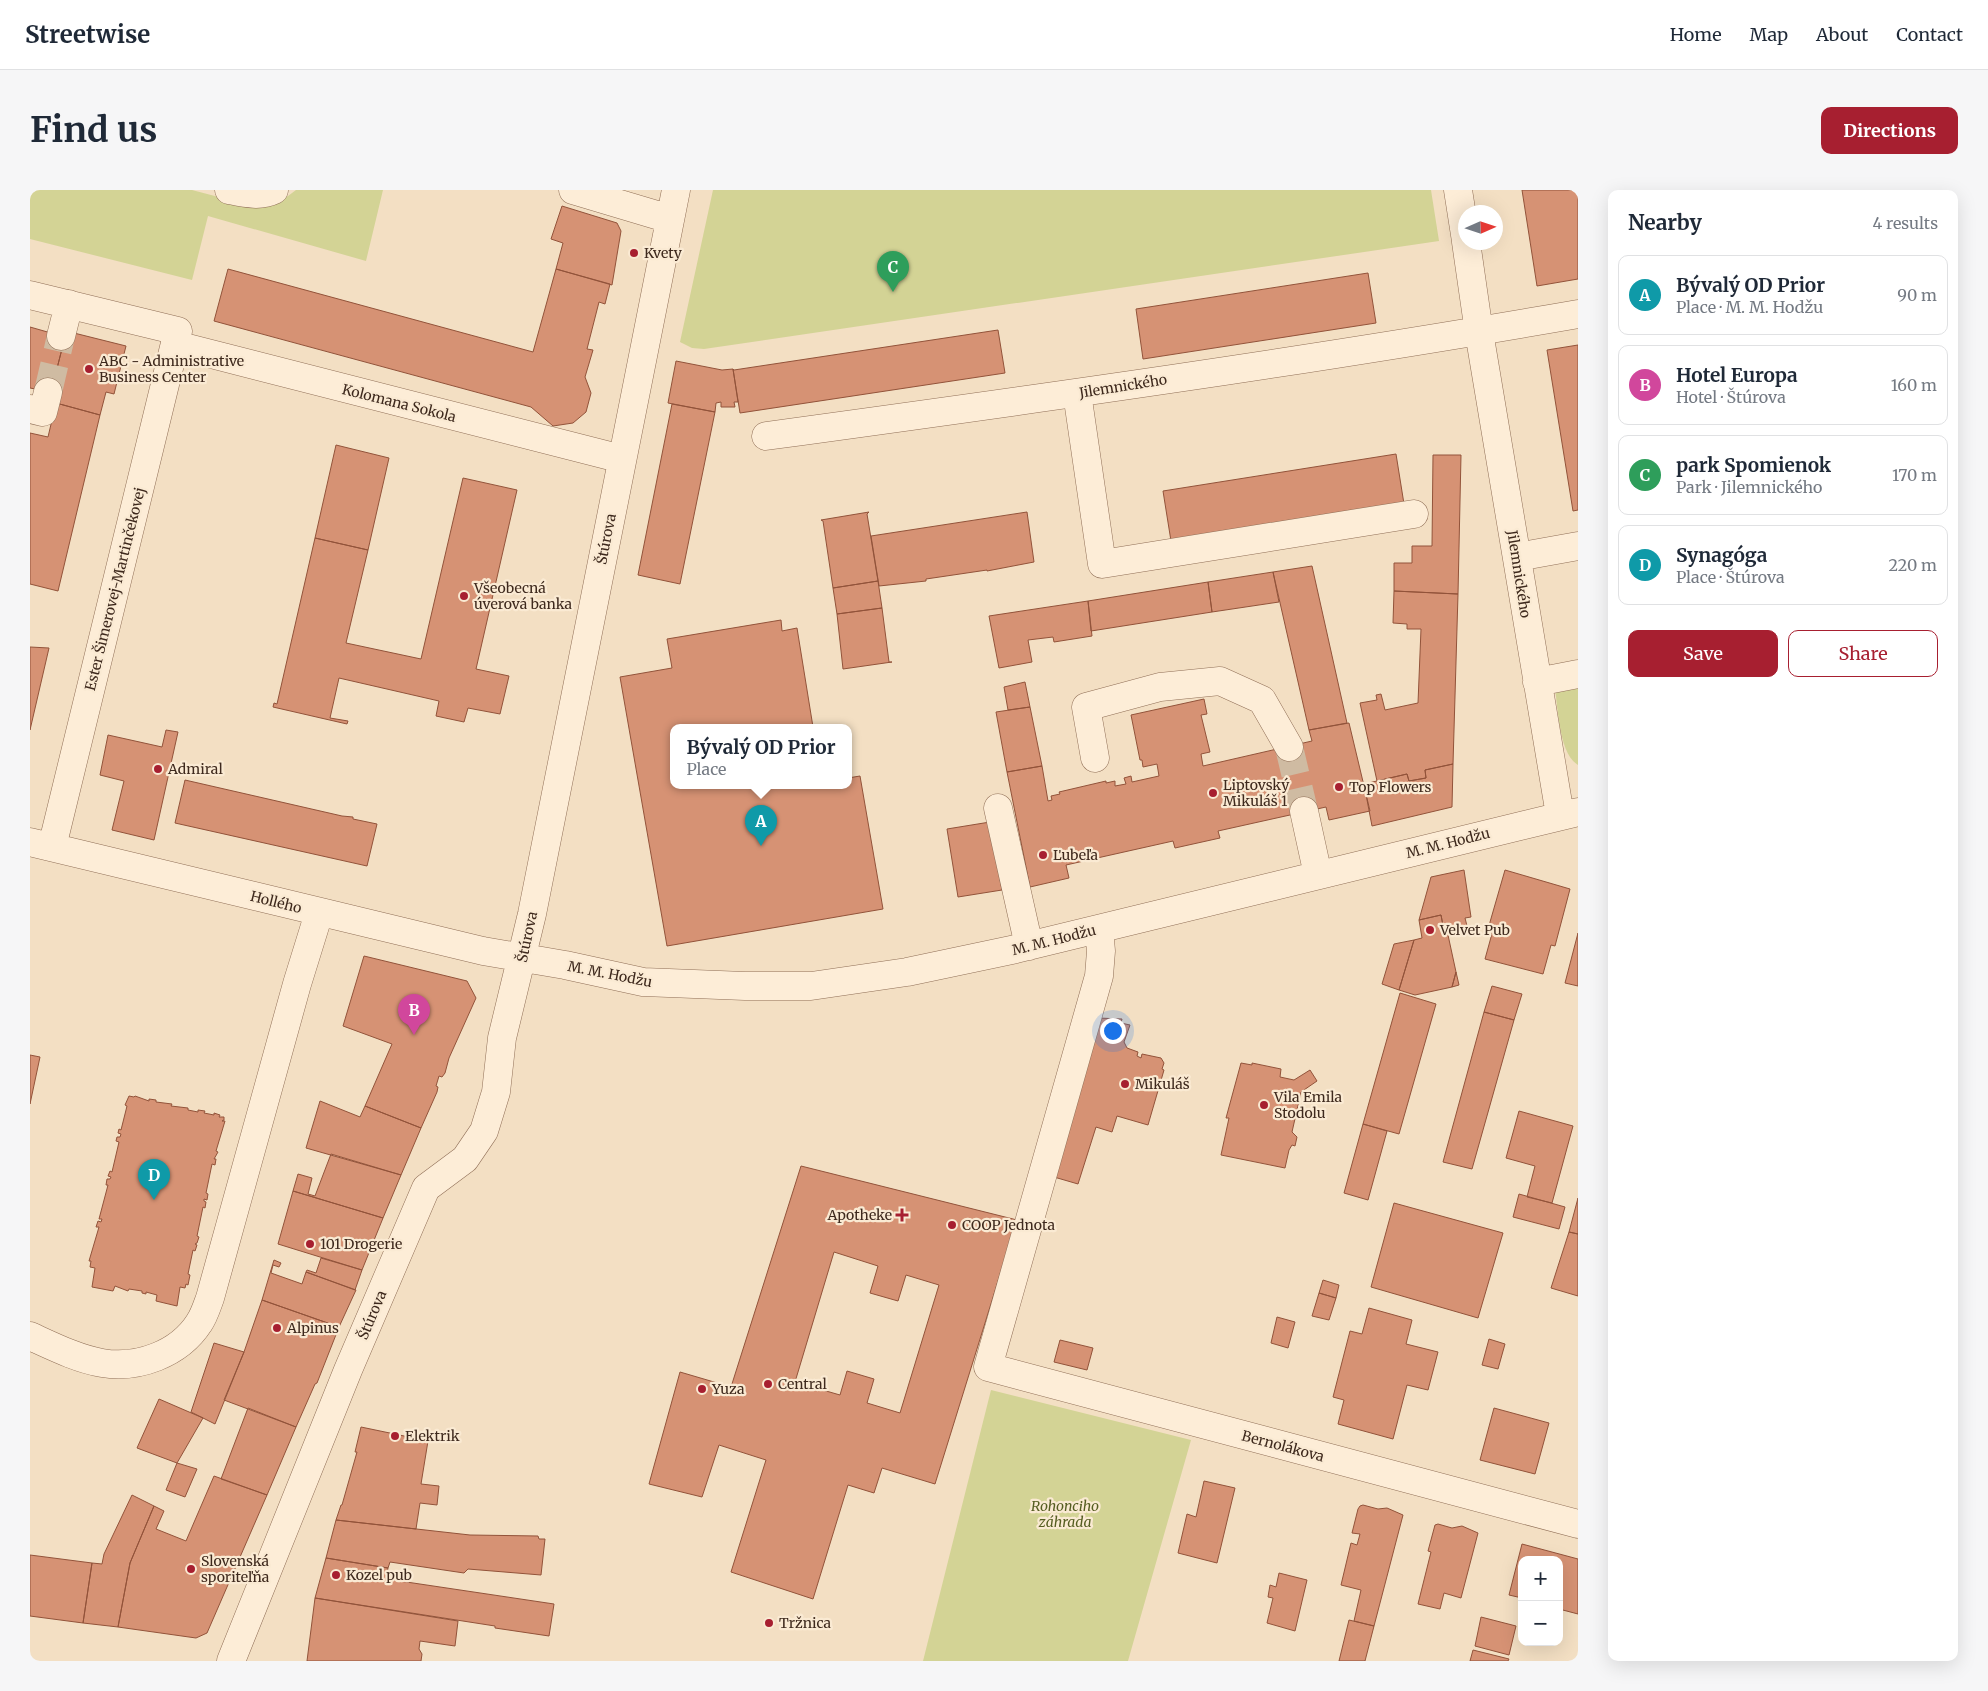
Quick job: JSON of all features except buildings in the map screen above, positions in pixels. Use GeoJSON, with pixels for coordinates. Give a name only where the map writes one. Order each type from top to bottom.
{"type":"FeatureCollection","features":[{"type":"Feature","properties":{"kind":"street"},"geometry":{"type":"LineString","coordinates":[[229,190],[249,194],[274,190]]}},
{"type":"Feature","properties":{"kind":"street"},"geometry":{"type":"LineString","coordinates":[[573,190],[670,219]]}},
{"type":"Feature","properties":{"kind":"street","name":"Štúrova"},"geometry":{"type":"LineString","coordinates":[[231,1661],[348,1370],[426,1188],[465,1158],[484,1131],[496,1092],[502,1038],[522,959],[676,190]]}},
{"type":"Feature","properties":{"kind":"street","name":"Jilemnického"},"geometry":{"type":"LineString","coordinates":[[1458,190],[1460,205]]}},
{"type":"Feature","properties":{"kind":"street","name":"Jilemnického"},"geometry":{"type":"LineString","coordinates":[[1467,250],[1537,682],[1569,814]]}},
{"type":"Feature","properties":{"kind":"street","name":"Kolomana Sokola"},"geometry":{"type":"LineString","coordinates":[[30,295],[69,304],[177,338],[622,459]]}},
{"type":"Feature","properties":{"kind":"street"},"geometry":{"type":"LineString","coordinates":[[61,336],[69,304]]}},
{"type":"Feature","properties":{"kind":"street"},"geometry":{"type":"LineString","coordinates":[[1479,332],[1578,314]]}},
{"type":"Feature","properties":{"kind":"street","name":"Jilemnického"},"geometry":{"type":"LineString","coordinates":[[766,436],[1077,393],[1479,332]]}},
{"type":"Feature","properties":{"kind":"street","name":"Ester Šimerovej-Martinčekovej"},"geometry":{"type":"LineString","coordinates":[[41,845],[177,338]]}},
{"type":"Feature","properties":{"kind":"street"},"geometry":{"type":"LineString","coordinates":[[1077,393],[1102,564],[1414,514]]}},
{"type":"Feature","properties":{"kind":"street"},"geometry":{"type":"LineString","coordinates":[[1517,557],[1578,546]]}},
{"type":"Feature","properties":{"kind":"street"},"geometry":{"type":"LineString","coordinates":[[1537,682],[1578,674]]}},
{"type":"Feature","properties":{"kind":"street"},"geometry":{"type":"LineString","coordinates":[[1095,758],[1086,707],[1160,687],[1220,681],[1262,700],[1289,747]]}},
{"type":"Feature","properties":{"kind":"street"},"geometry":{"type":"LineString","coordinates":[[998,808],[1030,946]]}},
{"type":"Feature","properties":{"kind":"street"},"geometry":{"type":"LineString","coordinates":[[1304,811],[1318,875]]}},
{"type":"Feature","properties":{"kind":"street","name":"M. M. Hodžu"},"geometry":{"type":"LineString","coordinates":[[522,959],[565,965],[643,982],[745,986],[811,986],[907,972],[1030,946],[1569,814]]}},
{"type":"Feature","properties":{"kind":"street","name":"Hollého"},"geometry":{"type":"LineString","coordinates":[[41,845],[318,913],[522,959]]}},
{"type":"Feature","properties":{"kind":"street"},"geometry":{"type":"LineString","coordinates":[[30,1336],[102,1363],[122,1364],[148,1360],[180,1345],[200,1322],[210,1298],[318,913]]}},
{"type":"Feature","properties":{"kind":"street","name":"Bernolákova"},"geometry":{"type":"LineString","coordinates":[[1099,929],[1101,951],[1099,976],[988,1367],[1578,1524]]}},
{"type":"Feature","properties":{"kind":"green space"},"geometry":{"type":"Polygon","coordinates":[[[30,190],[192,190],[230,200],[266,203],[288,196],[296,190],[383,190],[366,261],[208,216],[192,280],[30,239],[30,190]]]}},
{"type":"Feature","properties":{"kind":"green space"},"geometry":{"type":"Polygon","coordinates":[[[713,190],[1431,190],[1439,241],[704,349],[692,348],[680,342],[713,190]]]}},
{"type":"Feature","properties":{"kind":"green space"},"geometry":{"type":"Polygon","coordinates":[[[1578,678],[1578,765],[1571,759],[1566,750],[1560,727],[1554,681],[1578,678]]]}},
{"type":"Feature","properties":{"kind":"green space","name":"Rohonciho záhrada"},"geometry":{"type":"Polygon","coordinates":[[[991,1390],[1191,1440],[1128,1661],[923,1661],[991,1390]]]}},
{"type":"Feature","properties":{"kind":"tunnel"},"geometry":{"type":"LineString","coordinates":[[48,392],[61,336]]}},
{"type":"Feature","properties":{"kind":"tunnel"},"geometry":{"type":"LineString","coordinates":[[1289,747],[1304,811]]}},
{"type":"Feature","properties":{"kind":"place","name":"Kvety"},"geometry":{"type":"Point","coordinates":[634,253]}},
{"type":"Feature","properties":{"kind":"place","name":"park Spomienok"},"geometry":{"type":"Point","coordinates":[893,292]}},
{"type":"Feature","properties":{"kind":"place","name":"ABC - Administrative Business Center"},"geometry":{"type":"Point","coordinates":[89,369]}},
{"type":"Feature","properties":{"kind":"place","name":"Všeobecná úverová banka"},"geometry":{"type":"Point","coordinates":[464,596]}},
{"type":"Feature","properties":{"kind":"place","name":"Admiral"},"geometry":{"type":"Point","coordinates":[158,769]}},
{"type":"Feature","properties":{"kind":"place","name":"Top Flowers"},"geometry":{"type":"Point","coordinates":[1339,787]}},
{"type":"Feature","properties":{"kind":"place","name":"Liptovský Mikuláš 1"},"geometry":{"type":"Point","coordinates":[1213,793]}},
{"type":"Feature","properties":{"kind":"place","name":"Bývalý OD Prior"},"geometry":{"type":"Point","coordinates":[761,846]}},
{"type":"Feature","properties":{"kind":"place","name":"Ľubeľa"},"geometry":{"type":"Point","coordinates":[1043,855]}},
{"type":"Feature","properties":{"kind":"place","name":"Velvet Pub"},"geometry":{"type":"Point","coordinates":[1430,930]}},
{"type":"Feature","properties":{"kind":"place","name":"Hotel Europa"},"geometry":{"type":"Point","coordinates":[414,1035]}},
{"type":"Feature","properties":{"kind":"place","name":"Mikuláš"},"geometry":{"type":"Point","coordinates":[1125,1084]}},
{"type":"Feature","properties":{"kind":"place","name":"Vila Emila Stodolu"},"geometry":{"type":"Point","coordinates":[1264,1105]}},
{"type":"Feature","properties":{"kind":"place","name":"Synagóga"},"geometry":{"type":"Point","coordinates":[154,1200]}},
{"type":"Feature","properties":{"kind":"place","name":"Apotheke"},"geometry":{"type":"Point","coordinates":[902,1215]}},
{"type":"Feature","properties":{"kind":"place","name":"COOP Jednota"},"geometry":{"type":"Point","coordinates":[952,1225]}},
{"type":"Feature","properties":{"kind":"place","name":"101 Drogerie"},"geometry":{"type":"Point","coordinates":[310,1244]}},
{"type":"Feature","properties":{"kind":"place","name":"Alpinus"},"geometry":{"type":"Point","coordinates":[277,1328]}},
{"type":"Feature","properties":{"kind":"place","name":"Central"},"geometry":{"type":"Point","coordinates":[768,1384]}},
{"type":"Feature","properties":{"kind":"place","name":"Yuza"},"geometry":{"type":"Point","coordinates":[702,1389]}},
{"type":"Feature","properties":{"kind":"place","name":"Elektrik"},"geometry":{"type":"Point","coordinates":[395,1436]}},
{"type":"Feature","properties":{"kind":"place","name":"Slovenská sporiteľňa"},"geometry":{"type":"Point","coordinates":[191,1569]}},
{"type":"Feature","properties":{"kind":"place","name":"Kozel pub"},"geometry":{"type":"Point","coordinates":[336,1575]}},
{"type":"Feature","properties":{"kind":"place","name":"Tržnica"},"geometry":{"type":"Point","coordinates":[769,1623]}}]}
